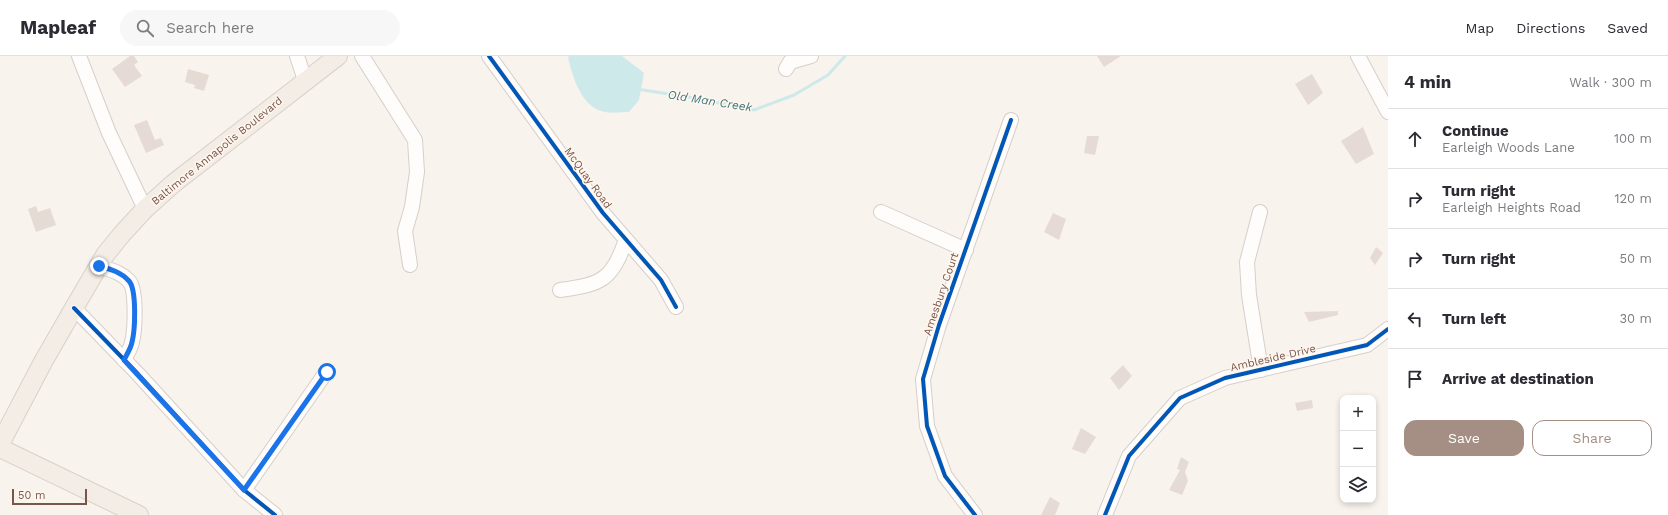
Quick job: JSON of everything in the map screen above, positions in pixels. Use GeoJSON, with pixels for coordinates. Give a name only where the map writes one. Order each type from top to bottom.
{"type":"FeatureCollection","features":[{"type":"Feature","properties":{"kind":"main road","name":"Baltimore Annapolis Boulevard"},"geometry":{"type":"LineString","coordinates":[[0,444],[41,366],[74,308],[99,266],[122,234],[145,209],[174,182],[338,56]]}},
{"type":"Feature","properties":{"kind":"main road"},"geometry":{"type":"LineString","coordinates":[[0,448],[139,515]]}},
{"type":"Feature","properties":{"kind":"street"},"geometry":{"type":"LineString","coordinates":[[79,56],[109,133],[145,209]]}},
{"type":"Feature","properties":{"kind":"street"},"geometry":{"type":"LineString","coordinates":[[297,56],[306,80]]}},
{"type":"Feature","properties":{"kind":"street"},"geometry":{"type":"LineString","coordinates":[[362,56],[415,140],[417,172],[412,207],[405,231],[410,264]]}},
{"type":"Feature","properties":{"kind":"street","name":"McQuay Road"},"geometry":{"type":"LineString","coordinates":[[489,56],[603,213],[661,280],[676,307]]}},
{"type":"Feature","properties":{"kind":"street"},"geometry":{"type":"LineString","coordinates":[[786,69],[790,62],[811,56]]}},
{"type":"Feature","properties":{"kind":"street"},"geometry":{"type":"LineString","coordinates":[[1358,56],[1388,112]]}},
{"type":"Feature","properties":{"kind":"street","name":"Amesbury Court"},"geometry":{"type":"LineString","coordinates":[[975,515],[945,476],[927,426],[923,379],[940,325],[1011,120]]}},
{"type":"Feature","properties":{"kind":"street"},"geometry":{"type":"LineString","coordinates":[[881,212],[893,216],[966,250]]}},
{"type":"Feature","properties":{"kind":"street"},"geometry":{"type":"LineString","coordinates":[[1260,212],[1247,262],[1249,295],[1260,370]]}},
{"type":"Feature","properties":{"kind":"street"},"geometry":{"type":"LineString","coordinates":[[560,290],[600,282],[612,271],[620,257],[626,240]]}},
{"type":"Feature","properties":{"kind":"street"},"geometry":{"type":"LineString","coordinates":[[99,266],[118,272],[124,276],[131,283],[134,291],[135,300],[132,342],[124,360]]}},
{"type":"Feature","properties":{"kind":"street"},"geometry":{"type":"LineString","coordinates":[[74,308],[244,490],[275,515]]}},
{"type":"Feature","properties":{"kind":"street","name":"Ambleside Drive"},"geometry":{"type":"LineString","coordinates":[[1105,515],[1129,456],[1180,398],[1225,378],[1367,345],[1388,329]]}},
{"type":"Feature","properties":{"kind":"street"},"geometry":{"type":"LineString","coordinates":[[244,490],[327,372]]}},
{"type":"Feature","properties":{"kind":"water"},"geometry":{"type":"Polygon","coordinates":[[[622,56],[644,73],[639,100],[629,112],[615,113],[601,111],[594,108],[588,103],[578,88],[568,57],[622,56]]]}},
{"type":"Feature","properties":{"kind":"building"},"geometry":{"type":"Polygon","coordinates":[[[130,56],[134,56],[138,62],[134,65],[142,76],[125,87],[112,69],[130,56]]]}},
{"type":"Feature","properties":{"kind":"building"},"geometry":{"type":"Polygon","coordinates":[[[1097,56],[1121,56],[1104,67],[1097,56]]]}},
{"type":"Feature","properties":{"kind":"building"},"geometry":{"type":"Polygon","coordinates":[[[188,69],[209,75],[204,91],[194,88],[195,85],[185,82],[188,69]]]}},
{"type":"Feature","properties":{"kind":"building"},"geometry":{"type":"Polygon","coordinates":[[[1312,74],[1323,93],[1308,105],[1295,84],[1312,74]]]}},
{"type":"Feature","properties":{"kind":"building"},"geometry":{"type":"Polygon","coordinates":[[[147,120],[155,140],[161,138],[164,145],[146,153],[134,125],[147,120]]]}},
{"type":"Feature","properties":{"kind":"building"},"geometry":{"type":"Polygon","coordinates":[[[1363,127],[1374,154],[1356,164],[1341,141],[1363,127]]]}},
{"type":"Feature","properties":{"kind":"building"},"geometry":{"type":"Polygon","coordinates":[[[1087,136],[1099,136],[1095,155],[1084,153],[1087,136]]]}},
{"type":"Feature","properties":{"kind":"building"},"geometry":{"type":"Polygon","coordinates":[[[36,206],[38,212],[50,208],[56,225],[36,232],[28,209],[36,206]]]}},
{"type":"Feature","properties":{"kind":"building"},"geometry":{"type":"Polygon","coordinates":[[[1053,213],[1066,219],[1059,240],[1044,232],[1053,213]]]}},
{"type":"Feature","properties":{"kind":"building"},"geometry":{"type":"Polygon","coordinates":[[[1376,247],[1383,253],[1375,265],[1370,258],[1376,247]]]}},
{"type":"Feature","properties":{"kind":"building"},"geometry":{"type":"Polygon","coordinates":[[[1338,311],[1338,315],[1309,322],[1304,312],[1338,311]]]}},
{"type":"Feature","properties":{"kind":"building"},"geometry":{"type":"Polygon","coordinates":[[[1123,365],[1132,376],[1119,390],[1110,378],[1123,365]]]}},
{"type":"Feature","properties":{"kind":"building"},"geometry":{"type":"Polygon","coordinates":[[[1312,400],[1313,408],[1297,411],[1295,403],[1312,400]]]}},
{"type":"Feature","properties":{"kind":"building"},"geometry":{"type":"Polygon","coordinates":[[[1081,428],[1096,437],[1085,454],[1072,449],[1081,428]]]}},
{"type":"Feature","properties":{"kind":"building"},"geometry":{"type":"Polygon","coordinates":[[[1181,457],[1189,462],[1185,472],[1188,481],[1182,495],[1169,490],[1180,470],[1177,469],[1181,457]]]}},
{"type":"Feature","properties":{"kind":"building"},"geometry":{"type":"Polygon","coordinates":[[[1050,497],[1060,503],[1055,515],[1041,515],[1050,497]]]}},
{"type":"Feature","properties":{"kind":"waterway","name":"Old Man Creek"},"geometry":{"type":"LineString","coordinates":[[637,89],[694,98],[754,110],[794,95],[828,75],[845,56]]}},
{"type":"Feature","properties":{"kind":"cycle path"},"geometry":{"type":"LineString","coordinates":[[489,56],[603,213],[661,280],[676,307]]}},
{"type":"Feature","properties":{"kind":"cycle path"},"geometry":{"type":"LineString","coordinates":[[975,515],[945,476],[927,426],[923,379],[939,325],[1011,120]]}},
{"type":"Feature","properties":{"kind":"cycle path"},"geometry":{"type":"LineString","coordinates":[[74,308],[138,374],[244,490],[275,515]]}},
{"type":"Feature","properties":{"kind":"cycle path"},"geometry":{"type":"LineString","coordinates":[[1105,515],[1129,456],[1180,398],[1225,378],[1367,345],[1388,329]]}},
{"type":"Feature","properties":{"kind":"route"},"geometry":{"type":"LineString","coordinates":[[99,266],[118,272],[124,276],[131,283],[134,291],[135,300],[132,342],[124,360],[244,490],[327,372]]}}]}
